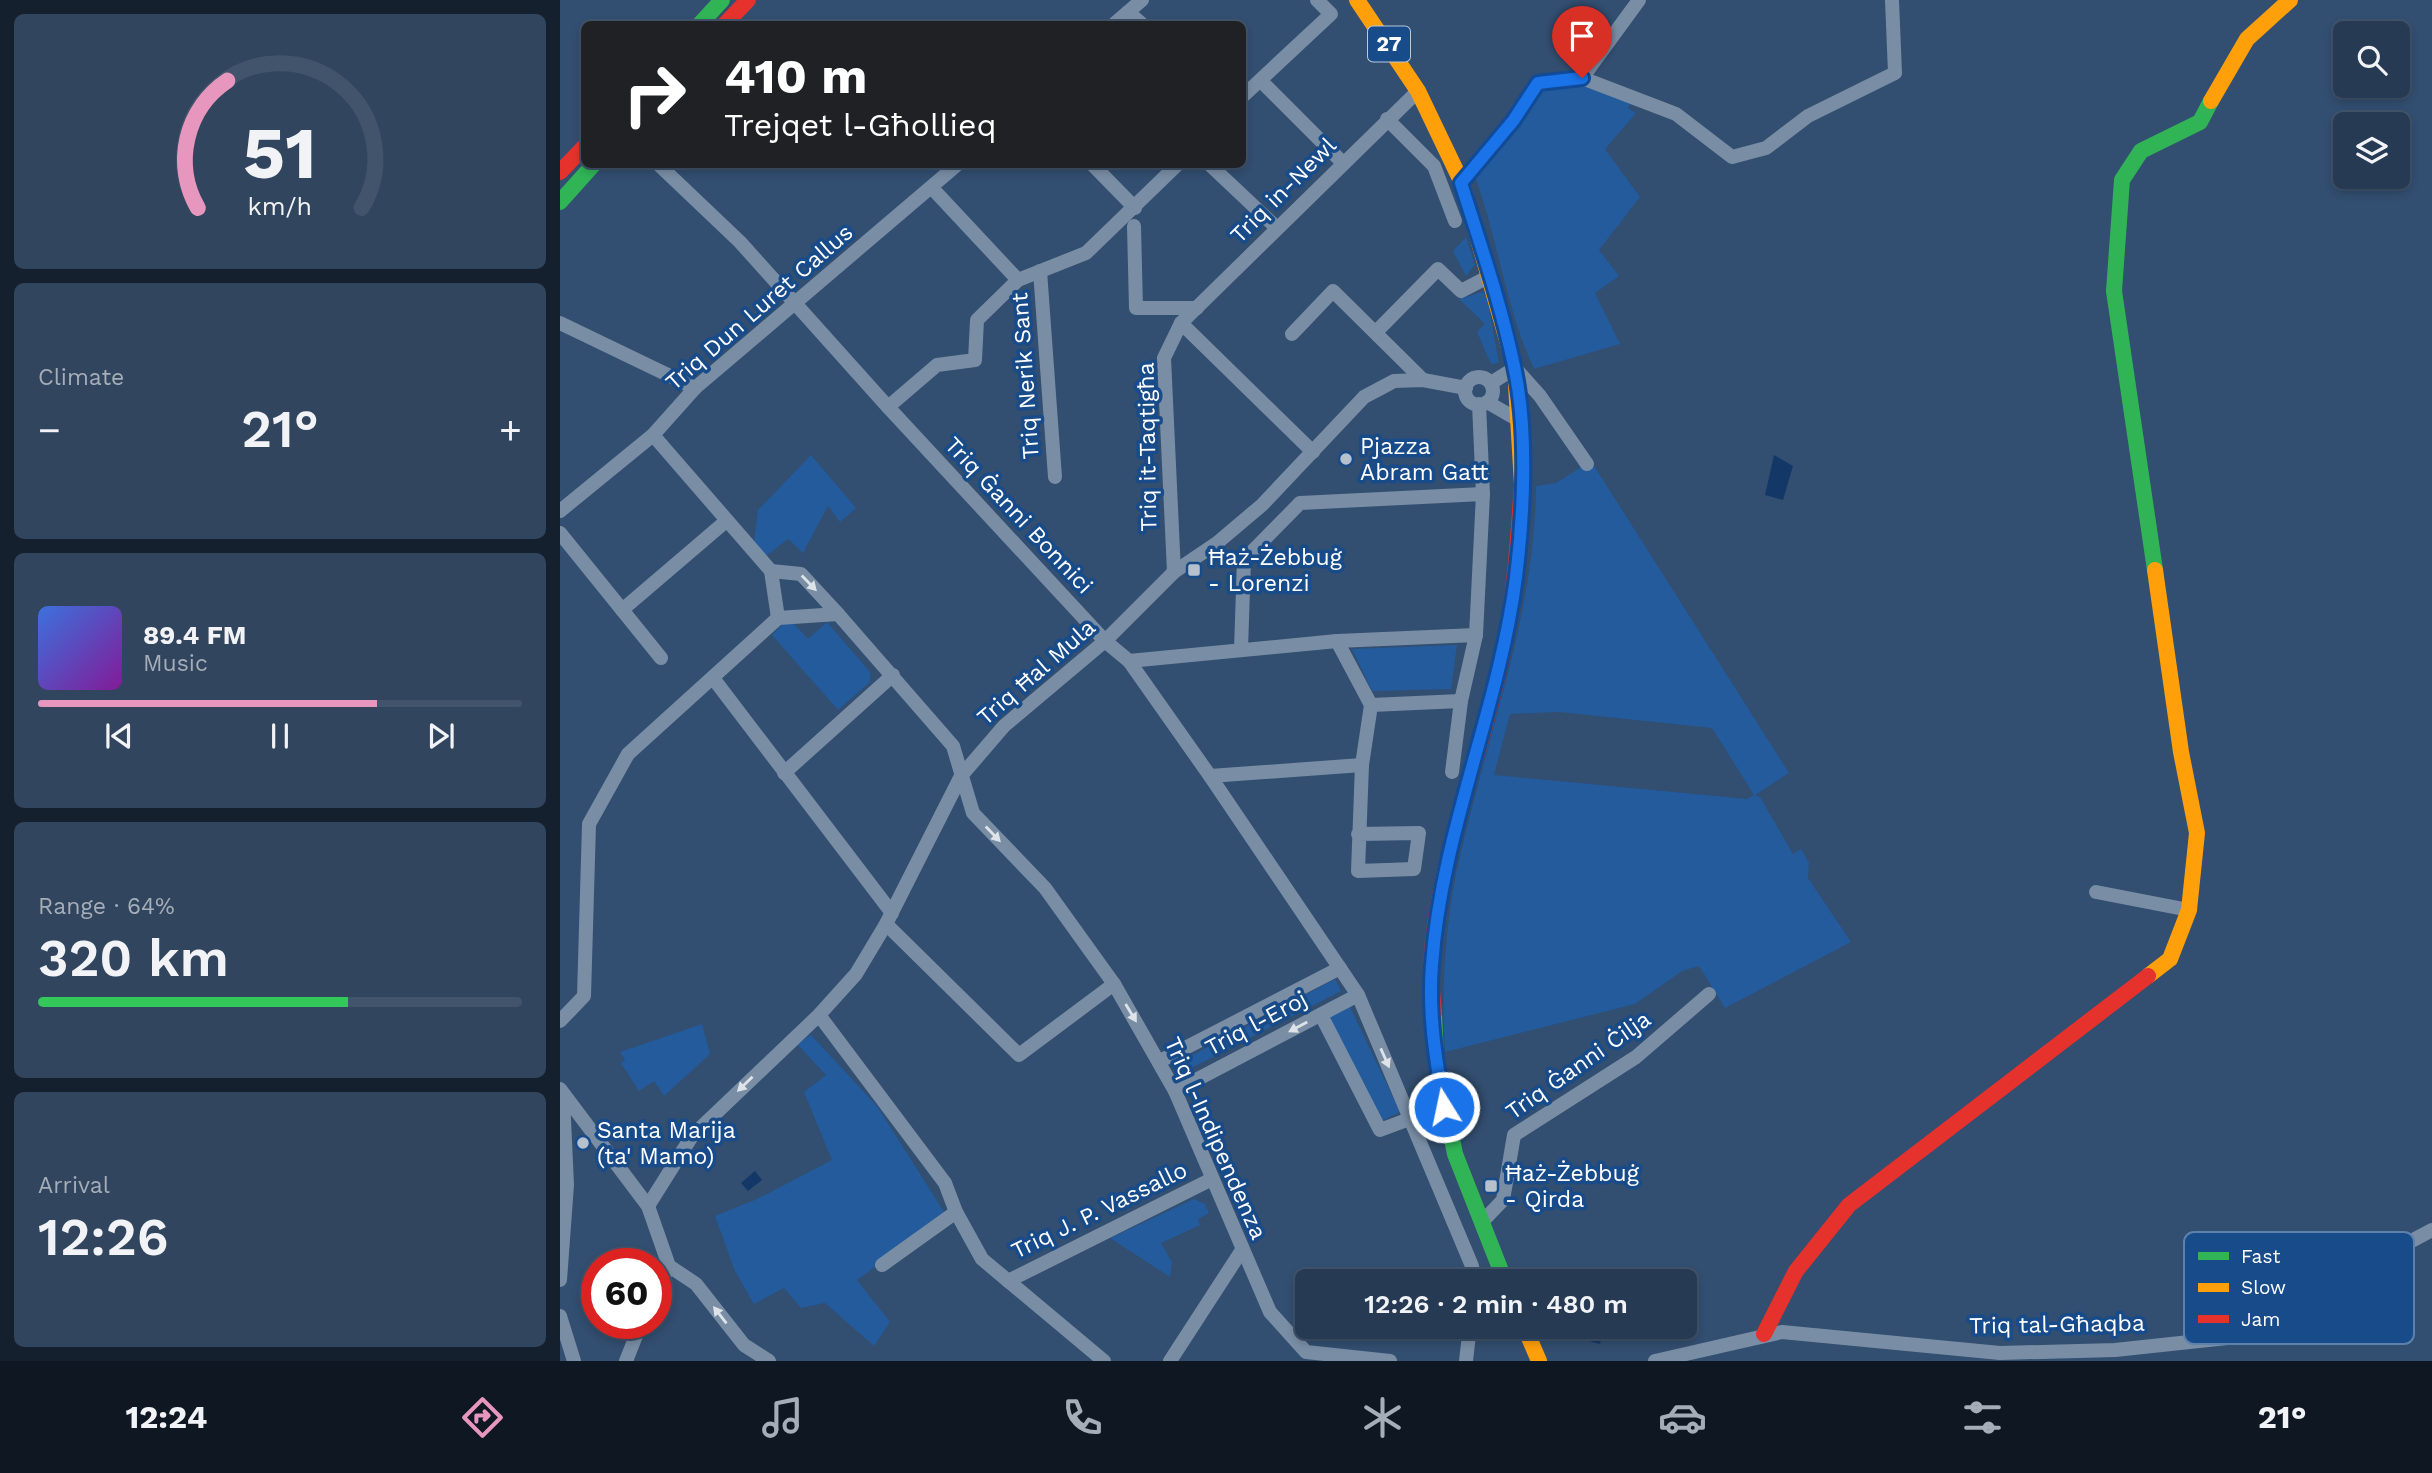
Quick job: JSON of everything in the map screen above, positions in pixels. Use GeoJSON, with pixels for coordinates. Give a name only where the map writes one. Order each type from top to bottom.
{"type":"FeatureCollection","features":[{"type":"Feature","properties":{"kind":"main road"},"geometry":{"type":"LineString","coordinates":[[703,21],[722,0]]}},
{"type":"Feature","properties":{"kind":"main road"},"geometry":{"type":"LineString","coordinates":[[728,21],[748,0]]}},
{"type":"Feature","properties":{"kind":"main road","name":"27"},"geometry":{"type":"LineString","coordinates":[[1357,0],[1418,90],[1461,183],[1515,368],[1520,422],[1520,530],[1511,609],[1497,678],[1459,817],[1437,919],[1432,966],[1435,1048],[1444,1107],[1455,1154],[1500,1269]]}},
{"type":"Feature","properties":{"kind":"main road"},"geometry":{"type":"LineString","coordinates":[[1764,1334],[1796,1271],[1849,1205],[2170,959],[2189,910],[2197,833],[2181,752],[2166,633],[2136,454],[2114,291],[2122,180],[2127,168],[2141,151],[2200,122],[2247,39],[2290,0]]}},
{"type":"Feature","properties":{"kind":"main road"},"geometry":{"type":"LineString","coordinates":[[560,172],[581,150]]}},
{"type":"Feature","properties":{"kind":"main road"},"geometry":{"type":"LineString","coordinates":[[560,202],[590,168]]}},
{"type":"Feature","properties":{"kind":"main road"},"geometry":{"type":"LineString","coordinates":[[1530,1339],[1539,1361]]}},
{"type":"Feature","properties":{"kind":"street"},"geometry":{"type":"LineString","coordinates":[[1118,21],[1142,0]]}},
{"type":"Feature","properties":{"kind":"street"},"geometry":{"type":"LineString","coordinates":[[1246,93],[1331,14],[1317,0]]}},
{"type":"Feature","properties":{"kind":"street"},"geometry":{"type":"LineString","coordinates":[[1582,78],[1639,0]]}},
{"type":"Feature","properties":{"kind":"street"},"geometry":{"type":"LineString","coordinates":[[1461,183],[1513,121],[1538,83],[1582,78],[1676,114],[1732,157],[1766,148],[1808,116],[1895,73],[1892,0]]}},
{"type":"Feature","properties":{"kind":"street"},"geometry":{"type":"LineString","coordinates":[[1128,12],[1138,21]]}},
{"type":"Feature","properties":{"kind":"street"},"geometry":{"type":"LineString","coordinates":[[1261,80],[1343,163]]}},
{"type":"Feature","properties":{"kind":"street","name":"Triq in-Newl"},"geometry":{"type":"LineString","coordinates":[[1181,323],[1418,90]]}},
{"type":"Feature","properties":{"kind":"street"},"geometry":{"type":"LineString","coordinates":[[1387,119],[1434,166],[1455,221]]}},
{"type":"Feature","properties":{"kind":"street","name":"Triq Ġanni Bonnici"},"geometry":{"type":"LineString","coordinates":[[662,168],[740,242],[888,407],[1105,641],[1129,661],[1358,995],[1412,1118],[1472,1269]]}},
{"type":"Feature","properties":{"kind":"street","name":"Triq Dun Luret Callus"},"geometry":{"type":"LineString","coordinates":[[560,511],[653,435],[695,388],[954,168]]}},
{"type":"Feature","properties":{"kind":"street"},"geometry":{"type":"LineString","coordinates":[[1096,168],[1135,208]]}},
{"type":"Feature","properties":{"kind":"street"},"geometry":{"type":"LineString","coordinates":[[888,407],[937,365],[975,360],[977,320],[1018,280],[1086,253],[1174,168]]}},
{"type":"Feature","properties":{"kind":"street"},"geometry":{"type":"LineString","coordinates":[[1213,168],[1277,228]]}},
{"type":"Feature","properties":{"kind":"street","name":"Triq Nerik Sant"},"geometry":{"type":"LineString","coordinates":[[932,188],[1018,280]]}},
{"type":"Feature","properties":{"kind":"street"},"geometry":{"type":"LineString","coordinates":[[1134,226],[1136,308],[1197,308]]}},
{"type":"Feature","properties":{"kind":"street"},"geometry":{"type":"LineString","coordinates":[[1376,332],[1438,269],[1461,291],[1490,276]]}},
{"type":"Feature","properties":{"kind":"street","name":"Triq Nerik Sant"},"geometry":{"type":"LineString","coordinates":[[1040,271],[1055,477]]}},
{"type":"Feature","properties":{"kind":"street"},"geometry":{"type":"LineString","coordinates":[[1292,334],[1333,291],[1423,380]]}},
{"type":"Feature","properties":{"kind":"street"},"geometry":{"type":"LineString","coordinates":[[560,323],[695,388]]}},
{"type":"Feature","properties":{"kind":"street"},"geometry":{"type":"LineString","coordinates":[[1181,323],[1313,452]]}},
{"type":"Feature","properties":{"kind":"street","name":"Triq it-Taqtigħa"},"geometry":{"type":"LineString","coordinates":[[1174,572],[1164,358],[1181,323]]}},
{"type":"Feature","properties":{"kind":"street"},"geometry":{"type":"LineString","coordinates":[[1491,383],[1515,368],[1540,396],[1587,464]]}},
{"type":"Feature","properties":{"kind":"street"},"geometry":{"type":"LineString","coordinates":[[1451,772],[1461,701],[1476,635],[1483,494],[1483,403],[1493,391],[1491,383],[1484,377],[1475,378],[1466,388],[1470,401],[1483,403],[1520,422]]}},
{"type":"Feature","properties":{"kind":"street","name":"Triq Ħal Mula"},"geometry":{"type":"LineString","coordinates":[[649,1206],[692,1136],[819,1015],[856,974],[889,918],[961,776],[1004,726],[1105,641],[1174,572],[1217,543],[1262,505],[1364,397],[1394,381],[1423,380],[1466,388]]}},
{"type":"Feature","properties":{"kind":"street"},"geometry":{"type":"LineString","coordinates":[[653,435],[725,522],[771,571],[778,618]]}},
{"type":"Feature","properties":{"kind":"street"},"geometry":{"type":"LineString","coordinates":[[1241,649],[1244,560],[1300,503],[1483,494]]}},
{"type":"Feature","properties":{"kind":"street"},"geometry":{"type":"LineString","coordinates":[[622,610],[725,522]]}},
{"type":"Feature","properties":{"kind":"street"},"geometry":{"type":"LineString","coordinates":[[560,533],[661,658]]}},
{"type":"Feature","properties":{"kind":"street","name":"Triq l-Indipendenza"},"geometry":{"type":"LineString","coordinates":[[771,571],[801,574],[953,746],[973,813],[1045,888],[1114,984],[1175,1091],[1210,1180],[1270,1312],[1306,1352],[1390,1361]]}},
{"type":"Feature","properties":{"kind":"street"},"geometry":{"type":"LineString","coordinates":[[560,1021],[584,996],[589,824],[628,754],[778,618],[838,614]]}},
{"type":"Feature","properties":{"kind":"street"},"geometry":{"type":"LineString","coordinates":[[1129,661],[1337,641],[1476,635]]}},
{"type":"Feature","properties":{"kind":"street"},"geometry":{"type":"LineString","coordinates":[[1337,641],[1371,705],[1362,765],[1361,819],[1358,834],[1358,871],[1414,869],[1419,833],[1358,834]]}},
{"type":"Feature","properties":{"kind":"street"},"geometry":{"type":"LineString","coordinates":[[784,773],[893,675]]}},
{"type":"Feature","properties":{"kind":"street"},"geometry":{"type":"LineString","coordinates":[[713,678],[889,918],[1019,1055],[1114,984]]}},
{"type":"Feature","properties":{"kind":"street"},"geometry":{"type":"LineString","coordinates":[[1371,705],[1461,701]]}},
{"type":"Feature","properties":{"kind":"street"},"geometry":{"type":"LineString","coordinates":[[1210,776],[1362,765]]}},
{"type":"Feature","properties":{"kind":"street"},"geometry":{"type":"LineString","coordinates":[[2096,892],[2189,910]]}},
{"type":"Feature","properties":{"kind":"street","name":"Triq l-Eroj"},"geometry":{"type":"LineString","coordinates":[[1160,1061],[1340,968]]}},
{"type":"Feature","properties":{"kind":"street","name":"Triq Ġanni Ċilja"},"geometry":{"type":"LineString","coordinates":[[1482,1222],[1503,1200],[1514,1135],[1636,1057],[1709,994]]}},
{"type":"Feature","properties":{"kind":"street","name":"Triq l-Eroj"},"geometry":{"type":"LineString","coordinates":[[1175,1091],[1358,995]]}},
{"type":"Feature","properties":{"kind":"street"},"geometry":{"type":"LineString","coordinates":[[819,1015],[945,1183],[956,1212],[982,1259],[1104,1361]]}},
{"type":"Feature","properties":{"kind":"street"},"geometry":{"type":"LineString","coordinates":[[1321,1015],[1380,1130],[1412,1118]]}},
{"type":"Feature","properties":{"kind":"street"},"geometry":{"type":"LineString","coordinates":[[562,1093],[649,1206],[663,1248]]}},
{"type":"Feature","properties":{"kind":"street"},"geometry":{"type":"LineString","coordinates":[[560,1280],[567,1185],[562,1093]]}},
{"type":"Feature","properties":{"kind":"street","name":"Triq J. P. Vassallo"},"geometry":{"type":"LineString","coordinates":[[1007,1281],[1210,1180]]}},
{"type":"Feature","properties":{"kind":"street"},"geometry":{"type":"LineString","coordinates":[[882,1265],[956,1212]]}},
{"type":"Feature","properties":{"kind":"street","name":"Triq tal-Għaqba"},"geometry":{"type":"LineString","coordinates":[[2414,1240],[2432,1230]]}},
{"type":"Feature","properties":{"kind":"street"},"geometry":{"type":"LineString","coordinates":[[1170,1361],[1242,1250]]}},
{"type":"Feature","properties":{"kind":"street"},"geometry":{"type":"LineString","coordinates":[[672,1268],[696,1284],[744,1345],[769,1361]]}},
{"type":"Feature","properties":{"kind":"street"},"geometry":{"type":"LineString","coordinates":[[560,1316],[574,1361]]}},
{"type":"Feature","properties":{"kind":"street","name":"Triq tal-Għaqba"},"geometry":{"type":"LineString","coordinates":[[1655,1361],[1764,1334],[1783,1332],[2000,1353],[2115,1350],[2184,1343]]}},
{"type":"Feature","properties":{"kind":"street"},"geometry":{"type":"LineString","coordinates":[[626,1361],[635,1339]]}},
{"type":"Feature","properties":{"kind":"street"},"geometry":{"type":"LineString","coordinates":[[1466,1361],[1469,1339]]}},
{"type":"Feature","properties":{"kind":"street"},"geometry":{"type":"LineString","coordinates":[[2000,1353],[2020,1361]]}},
{"type":"Feature","properties":{"kind":"shaded area"},"geometry":{"type":"Polygon","coordinates":[[[1583,85],[1633,100],[1628,108],[1636,113],[1605,149],[1640,197],[1599,250],[1619,276],[1595,293],[1620,344],[1534,369],[1516,323],[1476,179],[1506,129],[1536,94],[1553,86],[1583,85]]]}},
{"type":"Feature","properties":{"kind":"shaded area"},"geometry":{"type":"Polygon","coordinates":[[[1466,237],[1475,265],[1466,276],[1453,251],[1466,237]]]}},
{"type":"Feature","properties":{"kind":"shaded area"},"geometry":{"type":"Polygon","coordinates":[[[1482,292],[1487,297],[1499,363],[1491,364],[1477,332],[1485,324],[1459,299],[1482,292]]]}},
{"type":"Feature","properties":{"kind":"shaded area"},"geometry":{"type":"Polygon","coordinates":[[[811,455],[856,508],[840,522],[828,506],[803,553],[788,539],[766,556],[754,542],[758,510],[811,455]]]}},
{"type":"Feature","properties":{"kind":"shaded area"},"geometry":{"type":"Polygon","coordinates":[[[1774,455],[1793,466],[1783,500],[1765,495],[1774,455]]]}},
{"type":"Feature","properties":{"kind":"shaded area"},"geometry":{"type":"Polygon","coordinates":[[[1591,461],[1789,773],[1755,795],[1760,797],[1793,854],[1801,849],[1809,863],[1808,878],[1851,942],[1725,1008],[1699,966],[1682,971],[1635,1004],[1445,1052],[1445,954],[1455,880],[1519,627],[1534,534],[1536,486],[1556,483],[1591,461]],[[1559,712],[1510,714],[1494,775],[1747,799],[1754,795],[1712,728],[1559,712]]]}},
{"type":"Feature","properties":{"kind":"shaded area"},"geometry":{"type":"Polygon","coordinates":[[[999,482],[1001,501],[996,502],[982,483],[999,482]]]}},
{"type":"Feature","properties":{"kind":"shaded area"},"geometry":{"type":"Polygon","coordinates":[[[827,622],[870,672],[870,682],[838,710],[772,635],[783,624],[794,624],[808,639],[827,622]]]}},
{"type":"Feature","properties":{"kind":"shaded area"},"geometry":{"type":"Polygon","coordinates":[[[1457,645],[1451,689],[1372,691],[1352,649],[1457,645]]]}},
{"type":"Feature","properties":{"kind":"shaded area"},"geometry":{"type":"Polygon","coordinates":[[[1335,979],[1341,991],[1180,1074],[1176,1064],[1335,979]]]}},
{"type":"Feature","properties":{"kind":"shaded area"},"geometry":{"type":"Polygon","coordinates":[[[1350,1007],[1400,1112],[1380,1122],[1329,1017],[1350,1007]]]}},
{"type":"Feature","properties":{"kind":"shaded area"},"geometry":{"type":"Polygon","coordinates":[[[702,1024],[710,1054],[664,1096],[654,1081],[639,1091],[621,1063],[625,1060],[620,1052],[702,1024]]]}},
{"type":"Feature","properties":{"kind":"shaded area"},"geometry":{"type":"Polygon","coordinates":[[[811,1035],[877,1106],[946,1215],[857,1280],[890,1322],[874,1346],[825,1303],[801,1308],[784,1288],[754,1304],[735,1271],[715,1216],[757,1199],[832,1160],[804,1092],[826,1075],[797,1044],[811,1035]]]}},
{"type":"Feature","properties":{"kind":"shaded area"},"geometry":{"type":"Polygon","coordinates":[[[755,1171],[762,1180],[748,1191],[741,1183],[755,1171]]]}},
{"type":"Feature","properties":{"kind":"shaded area"},"geometry":{"type":"Polygon","coordinates":[[[1194,1199],[1205,1204],[1209,1213],[1198,1219],[1200,1225],[1161,1243],[1172,1262],[1170,1277],[1110,1238],[1194,1199]]]}},
{"type":"Feature","properties":{"kind":"shaded area"},"geometry":{"type":"Polygon","coordinates":[[[1586,1339],[1601,1339],[1600,1344],[1586,1339]]]}},
{"type":"Feature","properties":{"kind":"traffic: fast"},"geometry":{"type":"LineString","coordinates":[[703,21],[722,0]]}},
{"type":"Feature","properties":{"kind":"traffic: fast"},"geometry":{"type":"LineString","coordinates":[[2155,570],[2114,291],[2122,180],[2141,151],[2200,122],[2211,101]]}},
{"type":"Feature","properties":{"kind":"traffic: fast"},"geometry":{"type":"LineString","coordinates":[[560,202],[590,168]]}},
{"type":"Feature","properties":{"kind":"traffic: fast"},"geometry":{"type":"LineString","coordinates":[[1434,1013],[1436,1059],[1455,1154],[1500,1269]]}},
{"type":"Feature","properties":{"kind":"traffic: slow"},"geometry":{"type":"LineString","coordinates":[[1357,0],[1418,91],[1462,183],[1515,368],[1522,484]]}},
{"type":"Feature","properties":{"kind":"traffic: slow"},"geometry":{"type":"LineString","coordinates":[[2211,101],[2247,39],[2290,0]]}},
{"type":"Feature","properties":{"kind":"traffic: slow"},"geometry":{"type":"LineString","coordinates":[[2148,976],[2170,959],[2189,910],[2197,833],[2181,752],[2155,570]]}},
{"type":"Feature","properties":{"kind":"traffic: slow"},"geometry":{"type":"LineString","coordinates":[[1530,1339],[1539,1361]]}},
{"type":"Feature","properties":{"kind":"traffic: jam"},"geometry":{"type":"LineString","coordinates":[[728,21],[748,0]]}},
{"type":"Feature","properties":{"kind":"traffic: jam"},"geometry":{"type":"LineString","coordinates":[[560,172],[581,150]]}},
{"type":"Feature","properties":{"kind":"traffic: jam"},"geometry":{"type":"LineString","coordinates":[[1434,1013],[1431,971],[1435,925],[1451,845],[1485,727],[1508,628],[1522,484]]}},
{"type":"Feature","properties":{"kind":"traffic: jam"},"geometry":{"type":"LineString","coordinates":[[1764,1334],[1796,1271],[1849,1205],[2148,976]]}},
{"type":"Feature","properties":{"kind":"place","name":"Pjazza Abram Gatt"},"geometry":{"type":"Point","coordinates":[1346,459]}},
{"type":"Feature","properties":{"kind":"place","name":"Ħaż-Żebbuġ - Lorenzi"},"geometry":{"type":"Point","coordinates":[1194,570]}},
{"type":"Feature","properties":{"kind":"place","name":"Santa Marija (ta' Mamo)"},"geometry":{"type":"Point","coordinates":[583,1143]}},
{"type":"Feature","properties":{"kind":"place","name":"Ħaż-Żebbuġ - Qirda"},"geometry":{"type":"Point","coordinates":[1491,1186]}},
{"type":"Feature","properties":{"kind":"route"},"geometry":{"type":"LineString","coordinates":[[1444,1107],[1432,1013],[1432,966],[1437,919],[1459,817],[1497,678],[1509,619],[1516,577],[1522,477],[1515,368],[1461,183],[1513,121],[1538,83],[1582,78]]}}]}
